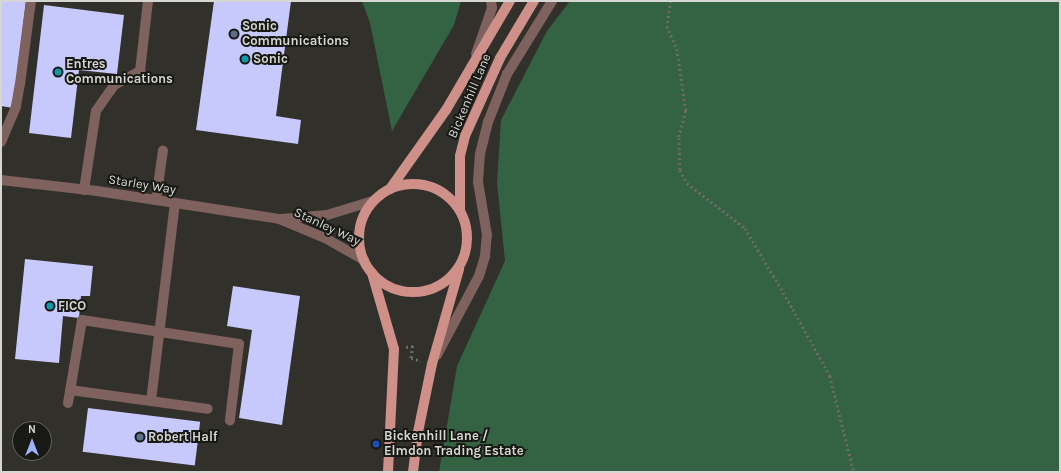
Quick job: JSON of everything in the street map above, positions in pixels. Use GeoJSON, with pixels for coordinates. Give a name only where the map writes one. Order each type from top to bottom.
{"type":"FeatureCollection","features":[{"type":"Feature","properties":{"kind":"main road"},"geometry":{"type":"LineString","coordinates":[[471,69],[510,1]]}},
{"type":"Feature","properties":{"kind":"main road","name":"Bickenhill Lane"},"geometry":{"type":"LineString","coordinates":[[460,210],[460,156],[465,136],[490,77],[532,2]]}},
{"type":"Feature","properties":{"kind":"main road","name":"Bickenhill Lane"},"geometry":{"type":"LineString","coordinates":[[390,189],[442,116],[471,69]]}},
{"type":"Feature","properties":{"kind":"main road"},"geometry":{"type":"LineString","coordinates":[[388,472],[394,349],[392,335],[371,271],[364,260],[360,245],[360,229],[364,214],[373,201],[390,189],[405,184],[421,184],[436,189],[450,198],[460,210],[467,237],[432,364],[418,432],[413,472]]}},
{"type":"Feature","properties":{"kind":"main road"},"geometry":{"type":"LineString","coordinates":[[371,271],[395,288],[424,290],[438,285],[451,277],[460,265]]}},
{"type":"Feature","properties":{"kind":"street"},"geometry":{"type":"LineString","coordinates":[[1,142],[16,106],[31,1]]}},
{"type":"Feature","properties":{"kind":"street"},"geometry":{"type":"LineString","coordinates":[[84,190],[96,111],[114,85],[140,71],[148,1]]}},
{"type":"Feature","properties":{"kind":"street","name":"Bickenhill Lane"},"geometry":{"type":"LineString","coordinates":[[471,69],[492,8],[491,1]]}},
{"type":"Feature","properties":{"kind":"street"},"geometry":{"type":"LineString","coordinates":[[432,364],[479,276],[486,235],[478,182],[480,154],[488,122],[507,74],[552,1]]}},
{"type":"Feature","properties":{"kind":"street"},"geometry":{"type":"LineString","coordinates":[[532,2],[538,22]]}},
{"type":"Feature","properties":{"kind":"street"},"geometry":{"type":"LineString","coordinates":[[156,200],[163,150]]}},
{"type":"Feature","properties":{"kind":"street","name":"Starley Way"},"geometry":{"type":"LineString","coordinates":[[1,180],[156,200],[279,219]]}},
{"type":"Feature","properties":{"kind":"street","name":"Stanley Way"},"geometry":{"type":"LineString","coordinates":[[279,219],[327,215],[373,201]]}},
{"type":"Feature","properties":{"kind":"street"},"geometry":{"type":"LineString","coordinates":[[151,401],[158,332],[175,203]]}},
{"type":"Feature","properties":{"kind":"street","name":"Stanley Way"},"geometry":{"type":"LineString","coordinates":[[279,219],[325,238],[364,260]]}},
{"type":"Feature","properties":{"kind":"street"},"geometry":{"type":"LineString","coordinates":[[68,403],[82,320],[239,344],[230,420]]}},
{"type":"Feature","properties":{"kind":"street"},"geometry":{"type":"LineString","coordinates":[[70,390],[208,409]]}},
{"type":"Feature","properties":{"kind":"path"},"geometry":{"type":"LineString","coordinates":[[671,1],[667,26],[677,49],[686,111],[679,138],[680,170],[687,183],[745,228],[792,309],[830,376],[854,472]]}},
{"type":"Feature","properties":{"kind":"green space"},"geometry":{"type":"Polygon","coordinates":[[[362,1],[461,1],[454,25],[392,131],[370,23],[362,1]]]}},
{"type":"Feature","properties":{"kind":"green space"},"geometry":{"type":"Polygon","coordinates":[[[570,1],[1060,1],[1060,472],[439,472],[457,366],[505,261],[497,183],[501,120],[547,31],[570,1]]]}},
{"type":"Feature","properties":{"kind":"building"},"geometry":{"type":"Polygon","coordinates":[[[1,1],[26,1],[13,108],[1,106],[1,1]]]}},
{"type":"Feature","properties":{"kind":"building","name":"Sonic"},"geometry":{"type":"Polygon","coordinates":[[[214,1],[291,1],[276,116],[301,120],[298,144],[196,130],[214,1]]]}},
{"type":"Feature","properties":{"kind":"building","name":"Entres Communications"},"geometry":{"type":"Polygon","coordinates":[[[44,5],[124,15],[117,74],[79,70],[71,138],[29,133],[44,5]]]}},
{"type":"Feature","properties":{"kind":"building","name":"FICO"},"geometry":{"type":"Polygon","coordinates":[[[25,259],[93,266],[90,296],[81,296],[79,318],[63,316],[59,363],[15,359],[25,259]]]}},
{"type":"Feature","properties":{"kind":"building"},"geometry":{"type":"Polygon","coordinates":[[[233,286],[300,296],[282,425],[239,418],[252,330],[227,326],[233,286]]]}},
{"type":"Feature","properties":{"kind":"building"},"geometry":{"type":"Polygon","coordinates":[[[88,408],[200,422],[195,465],[83,452],[88,408]]]}},
{"type":"Feature","properties":{"kind":"place","name":"Sonic Communications"},"geometry":{"type":"Point","coordinates":[234,34]}},
{"type":"Feature","properties":{"kind":"place","name":"Sonic"},"geometry":{"type":"Point","coordinates":[245,59]}},
{"type":"Feature","properties":{"kind":"place","name":"Entres Communications"},"geometry":{"type":"Point","coordinates":[58,72]}},
{"type":"Feature","properties":{"kind":"place","name":"FICO"},"geometry":{"type":"Point","coordinates":[50,306]}},
{"type":"Feature","properties":{"kind":"place","name":"Robert Half"},"geometry":{"type":"Point","coordinates":[140,437]}},
{"type":"Feature","properties":{"kind":"place","name":"Bickenhill Lane / Elmdon Trading Estate"},"geometry":{"type":"Point","coordinates":[376,444]}}]}
